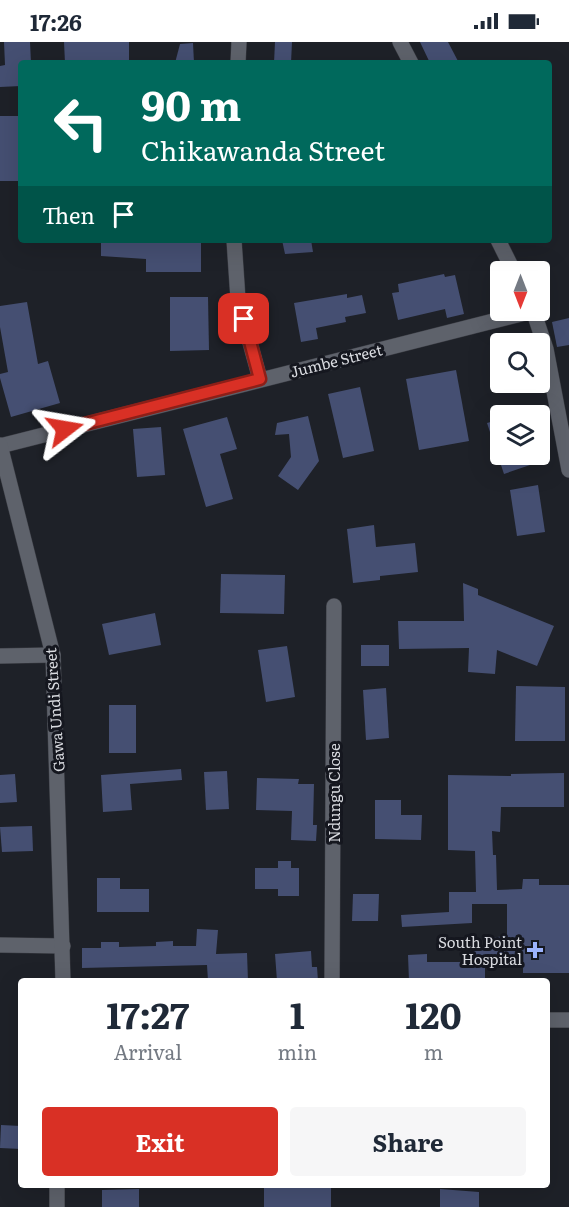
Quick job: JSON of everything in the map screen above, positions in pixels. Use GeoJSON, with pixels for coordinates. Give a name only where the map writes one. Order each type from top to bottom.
{"type":"FeatureCollection","features":[{"type":"Feature","properties":{"kind":"street"},"geometry":{"type":"LineString","coordinates":[[238,60],[239,42]]}},
{"type":"Feature","properties":{"kind":"street"},"geometry":{"type":"LineString","coordinates":[[400,42],[409,60]]}},
{"type":"Feature","properties":{"kind":"street"},"geometry":{"type":"LineString","coordinates":[[234,243],[238,299],[260,379]]}},
{"type":"Feature","properties":{"kind":"street"},"geometry":{"type":"LineString","coordinates":[[500,243],[508,261]]}},
{"type":"Feature","properties":{"kind":"street","name":"Jumbe Street"},"geometry":{"type":"LineString","coordinates":[[0,445],[493,321]]}},
{"type":"Feature","properties":{"kind":"street"},"geometry":{"type":"LineString","coordinates":[[536,321],[546,349],[566,435],[569,470]]}},
{"type":"Feature","properties":{"kind":"street","name":"Gawa Undi Street"},"geometry":{"type":"LineString","coordinates":[[0,445],[53,655],[63,978]]}},
{"type":"Feature","properties":{"kind":"street","name":"Ndungu Close"},"geometry":{"type":"LineString","coordinates":[[332,978],[334,606]]}},
{"type":"Feature","properties":{"kind":"street"},"geometry":{"type":"LineString","coordinates":[[0,656],[53,655]]}},
{"type":"Feature","properties":{"kind":"street"},"geometry":{"type":"LineString","coordinates":[[0,945],[63,946]]}},
{"type":"Feature","properties":{"kind":"street"},"geometry":{"type":"LineString","coordinates":[[550,1020],[569,1020]]}},
{"type":"Feature","properties":{"kind":"street"},"geometry":{"type":"LineString","coordinates":[[57,1188],[57,1207]]}},
{"type":"Feature","properties":{"kind":"building"},"geometry":{"type":"Polygon","coordinates":[[[4,42],[30,42],[31,60],[18,60],[18,86],[0,87],[0,66],[5,65],[4,42]]]}},
{"type":"Feature","properties":{"kind":"building"},"geometry":{"type":"Polygon","coordinates":[[[64,42],[129,42],[129,60],[65,60],[64,42]]]}},
{"type":"Feature","properties":{"kind":"building"},"geometry":{"type":"Polygon","coordinates":[[[275,42],[292,42],[291,60],[274,60],[275,42]]]}},
{"type":"Feature","properties":{"kind":"building"},"geometry":{"type":"Polygon","coordinates":[[[420,42],[448,42],[457,60],[429,60],[420,42]]]}},
{"type":"Feature","properties":{"kind":"building"},"geometry":{"type":"Polygon","coordinates":[[[193,43],[194,60],[176,60],[180,44],[193,43]]]}},
{"type":"Feature","properties":{"kind":"building"},"geometry":{"type":"Polygon","coordinates":[[[0,116],[18,116],[18,181],[0,181],[0,116]]]}},
{"type":"Feature","properties":{"kind":"building"},"geometry":{"type":"Polygon","coordinates":[[[101,243],[201,243],[201,272],[146,272],[146,259],[101,256],[101,243]]]}},
{"type":"Feature","properties":{"kind":"building"},"geometry":{"type":"Polygon","coordinates":[[[283,243],[312,243],[313,252],[285,254],[283,243]]]}},
{"type":"Feature","properties":{"kind":"building"},"geometry":{"type":"Polygon","coordinates":[[[444,274],[445,277],[455,275],[464,314],[447,318],[445,309],[398,320],[392,293],[399,292],[398,284],[444,274]]]}},
{"type":"Feature","properties":{"kind":"building"},"geometry":{"type":"Polygon","coordinates":[[[347,294],[347,298],[362,295],[366,313],[345,317],[346,322],[316,328],[318,339],[301,342],[294,303],[347,294]]]}},
{"type":"Feature","properties":{"kind":"building"},"geometry":{"type":"Polygon","coordinates":[[[170,297],[208,297],[209,350],[170,351],[170,297]]]}},
{"type":"Feature","properties":{"kind":"building"},"geometry":{"type":"Polygon","coordinates":[[[27,302],[38,364],[48,361],[60,403],[11,417],[0,378],[0,374],[8,372],[0,327],[0,306],[27,302]]]}},
{"type":"Feature","properties":{"kind":"building"},"geometry":{"type":"Polygon","coordinates":[[[569,318],[569,345],[557,347],[552,322],[569,318]]]}},
{"type":"Feature","properties":{"kind":"building"},"geometry":{"type":"Polygon","coordinates":[[[456,370],[469,441],[419,450],[406,379],[456,370]]]}},
{"type":"Feature","properties":{"kind":"building"},"geometry":{"type":"Polygon","coordinates":[[[360,387],[374,451],[343,458],[328,394],[360,387]]]}},
{"type":"Feature","properties":{"kind":"building"},"geometry":{"type":"Polygon","coordinates":[[[308,416],[319,461],[298,490],[278,476],[291,457],[289,434],[275,435],[277,423],[308,416]]]}},
{"type":"Feature","properties":{"kind":"building"},"geometry":{"type":"Polygon","coordinates":[[[227,417],[237,449],[220,454],[233,499],[206,507],[183,429],[227,417]]]}},
{"type":"Feature","properties":{"kind":"building"},"geometry":{"type":"Polygon","coordinates":[[[161,427],[165,475],[137,477],[133,429],[161,427]]]}},
{"type":"Feature","properties":{"kind":"building"},"geometry":{"type":"Polygon","coordinates":[[[501,465],[530,465],[504,474],[501,465]]]}},
{"type":"Feature","properties":{"kind":"building"},"geometry":{"type":"Polygon","coordinates":[[[538,485],[545,532],[517,536],[510,490],[538,485]]]}},
{"type":"Feature","properties":{"kind":"building"},"geometry":{"type":"Polygon","coordinates":[[[374,525],[376,547],[415,543],[418,572],[380,576],[380,580],[353,583],[347,529],[374,525]]]}},
{"type":"Feature","properties":{"kind":"building"},"geometry":{"type":"Polygon","coordinates":[[[221,574],[285,575],[284,614],[220,613],[221,574]]]}},
{"type":"Feature","properties":{"kind":"building"},"geometry":{"type":"Polygon","coordinates":[[[463,583],[478,589],[478,595],[554,626],[537,666],[497,650],[495,674],[468,672],[469,648],[399,649],[398,621],[464,621],[463,583]]]}},
{"type":"Feature","properties":{"kind":"building"},"geometry":{"type":"Polygon","coordinates":[[[155,613],[161,645],[109,655],[102,624],[155,613]]]}},
{"type":"Feature","properties":{"kind":"building"},"geometry":{"type":"Polygon","coordinates":[[[361,645],[389,645],[389,666],[361,666],[361,645]]]}},
{"type":"Feature","properties":{"kind":"building"},"geometry":{"type":"Polygon","coordinates":[[[287,646],[295,697],[266,702],[258,650],[287,646]]]}},
{"type":"Feature","properties":{"kind":"building"},"geometry":{"type":"Polygon","coordinates":[[[516,686],[565,687],[565,741],[515,741],[516,686]]]}},
{"type":"Feature","properties":{"kind":"building"},"geometry":{"type":"Polygon","coordinates":[[[386,688],[389,738],[366,740],[363,690],[386,688]]]}},
{"type":"Feature","properties":{"kind":"building"},"geometry":{"type":"Polygon","coordinates":[[[109,705],[136,705],[136,753],[109,753],[109,705]]]}},
{"type":"Feature","properties":{"kind":"building"},"geometry":{"type":"Polygon","coordinates":[[[181,769],[182,780],[130,784],[132,810],[103,812],[101,775],[181,769]]]}},
{"type":"Feature","properties":{"kind":"building"},"geometry":{"type":"Polygon","coordinates":[[[227,771],[229,809],[206,810],[204,772],[227,771]]]}},
{"type":"Feature","properties":{"kind":"building"},"geometry":{"type":"Polygon","coordinates":[[[564,773],[564,807],[501,807],[500,832],[492,831],[493,855],[496,855],[497,890],[522,889],[523,879],[539,879],[539,885],[569,885],[569,973],[523,973],[523,961],[485,961],[485,978],[409,978],[408,955],[427,954],[427,962],[470,962],[470,949],[487,949],[487,938],[507,936],[507,904],[472,904],[472,923],[402,927],[401,915],[449,912],[449,892],[476,892],[475,851],[448,850],[448,775],[511,776],[511,774],[564,773]]]}},
{"type":"Feature","properties":{"kind":"building"},"geometry":{"type":"Polygon","coordinates":[[[15,774],[17,802],[0,803],[0,775],[15,774]]]}},
{"type":"Feature","properties":{"kind":"building"},"geometry":{"type":"Polygon","coordinates":[[[257,778],[299,779],[298,784],[314,784],[313,825],[317,825],[316,841],[291,840],[292,811],[256,810],[257,778]]]}},
{"type":"Feature","properties":{"kind":"building"},"geometry":{"type":"Polygon","coordinates":[[[375,800],[401,800],[401,815],[422,815],[421,840],[375,839],[375,800]]]}},
{"type":"Feature","properties":{"kind":"building"},"geometry":{"type":"Polygon","coordinates":[[[32,826],[33,851],[2,852],[0,827],[32,826]]]}},
{"type":"Feature","properties":{"kind":"building"},"geometry":{"type":"Polygon","coordinates":[[[278,861],[291,861],[291,868],[299,868],[299,896],[278,896],[278,889],[255,889],[255,868],[278,868],[278,861]]]}},
{"type":"Feature","properties":{"kind":"building"},"geometry":{"type":"Polygon","coordinates":[[[97,878],[120,878],[120,889],[149,889],[149,912],[97,912],[97,878]]]}},
{"type":"Feature","properties":{"kind":"building"},"geometry":{"type":"Polygon","coordinates":[[[353,894],[379,894],[378,921],[352,921],[353,894]]]}},
{"type":"Feature","properties":{"kind":"building"},"geometry":{"type":"Polygon","coordinates":[[[197,929],[218,930],[216,954],[247,953],[248,978],[208,978],[207,965],[82,968],[82,948],[101,948],[101,942],[119,942],[119,947],[156,946],[156,942],[173,941],[173,946],[196,946],[197,929]]]}},
{"type":"Feature","properties":{"kind":"building"},"geometry":{"type":"Polygon","coordinates":[[[311,951],[312,967],[317,967],[318,978],[277,978],[275,954],[311,951]]]}},
{"type":"Feature","properties":{"kind":"building"},"geometry":{"type":"Polygon","coordinates":[[[1,1125],[18,1126],[18,1149],[0,1148],[1,1125]]]}},
{"type":"Feature","properties":{"kind":"building"},"geometry":{"type":"Polygon","coordinates":[[[264,1188],[331,1188],[331,1207],[264,1207],[264,1188]]]}},
{"type":"Feature","properties":{"kind":"building"},"geometry":{"type":"Polygon","coordinates":[[[139,1189],[139,1207],[102,1207],[102,1190],[139,1189]]]}},
{"type":"Feature","properties":{"kind":"building"},"geometry":{"type":"Polygon","coordinates":[[[440,1189],[479,1192],[479,1207],[440,1207],[440,1189]]]}},
{"type":"Feature","properties":{"kind":"place","name":"South Point Hospital"},"geometry":{"type":"Point","coordinates":[535,950]}},
{"type":"Feature","properties":{"kind":"route"},"geometry":{"type":"LineString","coordinates":[[65,429],[260,379],[244,319]]}}]}
